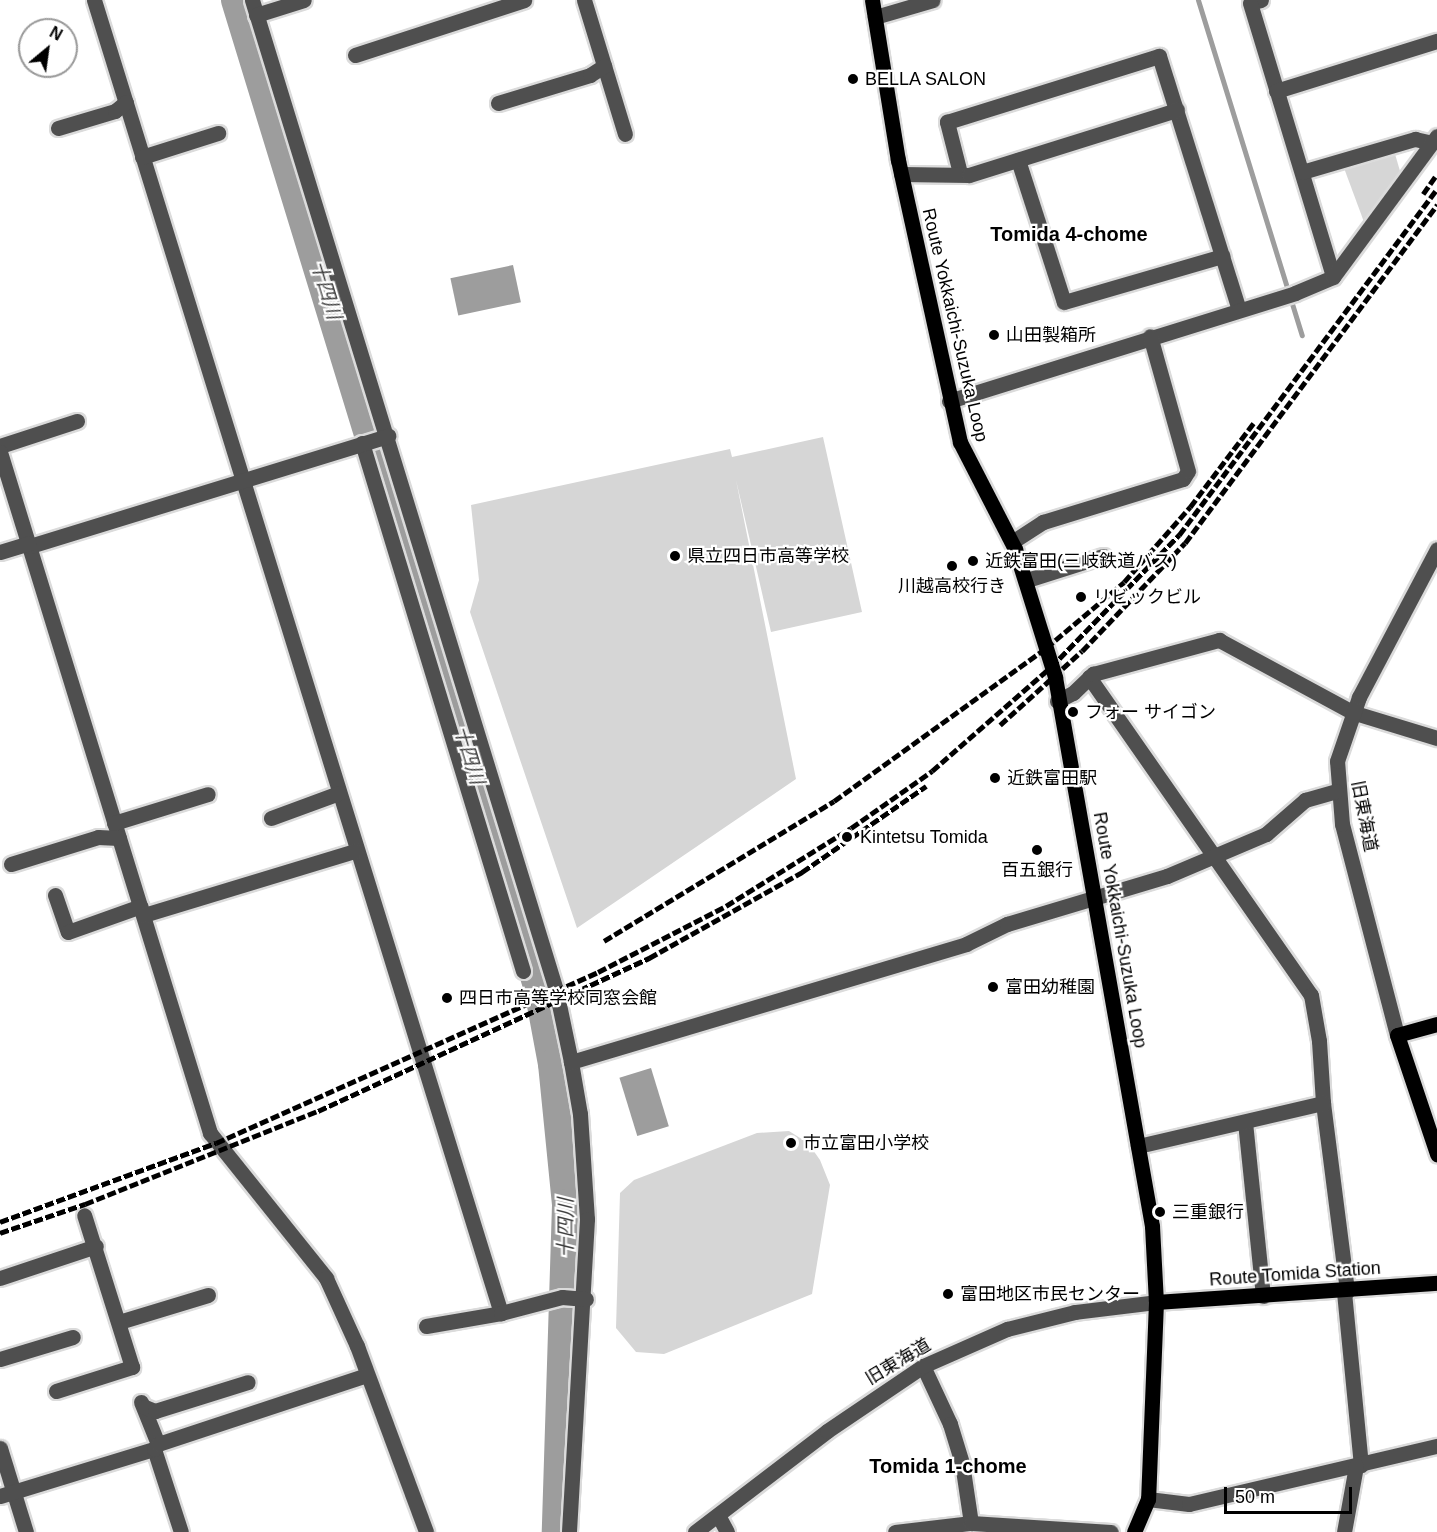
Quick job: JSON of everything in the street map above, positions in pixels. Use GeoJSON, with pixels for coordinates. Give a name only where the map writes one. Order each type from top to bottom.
{"type":"FeatureCollection","features":[{"type":"Feature","properties":{"kind":"main road","name":"Route Yokkaichi-Suzuka Loop"},"geometry":{"type":"LineString","coordinates":[[872,0],[901,174],[949,401],[963,450],[1012,542],[1027,580],[1055,677],[1057,701],[1095,899],[1152,1226],[1156,1302],[1148,1499],[1134,1532]]}},
{"type":"Feature","properties":{"kind":"main road"},"geometry":{"type":"LineString","coordinates":[[1437,1024],[1398,1035],[1437,1154]]}},
{"type":"Feature","properties":{"kind":"main road","name":"Route Tomida Station"},"geometry":{"type":"LineString","coordinates":[[1156,1302],[1346,1291],[1437,1283]]}},
{"type":"Feature","properties":{"kind":"street"},"geometry":{"type":"LineString","coordinates":[[94,0],[501,1313]]}},
{"type":"Feature","properties":{"kind":"street"},"geometry":{"type":"LineString","coordinates":[[304,0],[254,7],[319,228],[556,990],[571,1062],[586,1190],[569,1532]]}},
{"type":"Feature","properties":{"kind":"street"},"geometry":{"type":"LineString","coordinates":[[355,55],[524,0]]}},
{"type":"Feature","properties":{"kind":"street"},"geometry":{"type":"LineString","coordinates":[[584,0],[625,134]]}},
{"type":"Feature","properties":{"kind":"street"},"geometry":{"type":"LineString","coordinates":[[875,17],[933,0]]}},
{"type":"Feature","properties":{"kind":"street"},"geometry":{"type":"LineString","coordinates":[[1261,0],[1250,3],[1334,277]]}},
{"type":"Feature","properties":{"kind":"street"},"geometry":{"type":"LineString","coordinates":[[1276,91],[1437,41]]}},
{"type":"Feature","properties":{"kind":"street"},"geometry":{"type":"LineString","coordinates":[[960,173],[947,122],[1159,56],[1239,309]]}},
{"type":"Feature","properties":{"kind":"street"},"geometry":{"type":"LineString","coordinates":[[498,103],[591,75],[604,66]]}},
{"type":"Feature","properties":{"kind":"street"},"geometry":{"type":"LineString","coordinates":[[58,128],[115,111],[126,102]]}},
{"type":"Feature","properties":{"kind":"street"},"geometry":{"type":"LineString","coordinates":[[901,174],[960,173],[969,175],[1177,110]]}},
{"type":"Feature","properties":{"kind":"street"},"geometry":{"type":"LineString","coordinates":[[142,157],[218,132]]}},
{"type":"Feature","properties":{"kind":"street"},"geometry":{"type":"LineString","coordinates":[[1302,172],[1415,139],[1434,140]]}},
{"type":"Feature","properties":{"kind":"street"},"geometry":{"type":"LineString","coordinates":[[949,401],[1150,336],[1288,295],[1334,277],[1434,140]]}},
{"type":"Feature","properties":{"kind":"street"},"geometry":{"type":"LineString","coordinates":[[1018,160],[1064,302],[1222,256]]}},
{"type":"Feature","properties":{"kind":"street"},"geometry":{"type":"LineString","coordinates":[[1012,542],[1042,522],[1184,479],[1188,471],[1150,336]]}},
{"type":"Feature","properties":{"kind":"street"},"geometry":{"type":"LineString","coordinates":[[0,446],[77,422]]}},
{"type":"Feature","properties":{"kind":"street"},"geometry":{"type":"LineString","coordinates":[[0,552],[30,545],[385,436]]}},
{"type":"Feature","properties":{"kind":"street"},"geometry":{"type":"LineString","coordinates":[[364,443],[523,971]]}},
{"type":"Feature","properties":{"kind":"street"},"geometry":{"type":"LineString","coordinates":[[0,452],[210,1133],[326,1278],[367,1375],[426,1532]]}},
{"type":"Feature","properties":{"kind":"street","name":"旧東海道"},"geometry":{"type":"LineString","coordinates":[[1398,1035],[1336,791],[1337,761],[1353,712],[1437,549]]}},
{"type":"Feature","properties":{"kind":"street"},"geometry":{"type":"LineString","coordinates":[[1027,580],[1103,556]]}},
{"type":"Feature","properties":{"kind":"street"},"geometry":{"type":"LineString","coordinates":[[1057,701],[1089,677],[1219,640],[1353,712],[1437,738]]}},
{"type":"Feature","properties":{"kind":"street"},"geometry":{"type":"LineString","coordinates":[[1089,677],[1311,995],[1319,1041],[1323,1103],[1346,1291],[1358,1466],[1344,1532]]}},
{"type":"Feature","properties":{"kind":"street"},"geometry":{"type":"LineString","coordinates":[[571,1062],[966,944],[1007,924],[1167,876],[1266,834],[1305,800],[1336,791]]}},
{"type":"Feature","properties":{"kind":"street"},"geometry":{"type":"LineString","coordinates":[[271,818],[339,793]]}},
{"type":"Feature","properties":{"kind":"street"},"geometry":{"type":"LineString","coordinates":[[114,823],[208,794]]}},
{"type":"Feature","properties":{"kind":"street"},"geometry":{"type":"LineString","coordinates":[[11,864],[98,837],[119,838]]}},
{"type":"Feature","properties":{"kind":"street"},"geometry":{"type":"LineString","coordinates":[[55,895],[68,932],[356,851]]}},
{"type":"Feature","properties":{"kind":"street"},"geometry":{"type":"LineString","coordinates":[[1138,1146],[1323,1103]]}},
{"type":"Feature","properties":{"kind":"street"},"geometry":{"type":"LineString","coordinates":[[1245,1122],[1263,1296]]}},
{"type":"Feature","properties":{"kind":"street"},"geometry":{"type":"LineString","coordinates":[[56,1391],[132,1367],[96,1246],[84,1215]]}},
{"type":"Feature","properties":{"kind":"street"},"geometry":{"type":"LineString","coordinates":[[0,1278],[96,1246]]}},
{"type":"Feature","properties":{"kind":"street"},"geometry":{"type":"LineString","coordinates":[[118,1322],[208,1295]]}},
{"type":"Feature","properties":{"kind":"street"},"geometry":{"type":"LineString","coordinates":[[426,1326],[501,1313],[562,1297],[582,1299]]}},
{"type":"Feature","properties":{"kind":"street","name":"旧東海道"},"geometry":{"type":"LineString","coordinates":[[695,1532],[827,1431],[923,1366],[1007,1329],[1075,1312],[1156,1302]]}},
{"type":"Feature","properties":{"kind":"street"},"geometry":{"type":"LineString","coordinates":[[0,1359],[73,1337]]}},
{"type":"Feature","properties":{"kind":"street"},"geometry":{"type":"LineString","coordinates":[[923,1366],[953,1434],[969,1526]]}},
{"type":"Feature","properties":{"kind":"street"},"geometry":{"type":"LineString","coordinates":[[7,1494],[367,1375]]}},
{"type":"Feature","properties":{"kind":"street"},"geometry":{"type":"LineString","coordinates":[[181,1532],[143,1404],[155,1411],[248,1382]]}},
{"type":"Feature","properties":{"kind":"street"},"geometry":{"type":"LineString","coordinates":[[1148,1499],[1189,1504],[1437,1446]]}},
{"type":"Feature","properties":{"kind":"street"},"geometry":{"type":"LineString","coordinates":[[0,1451],[7,1494],[26,1532]]}},
{"type":"Feature","properties":{"kind":"street"},"geometry":{"type":"LineString","coordinates":[[718,1515],[727,1532]]}},
{"type":"Feature","properties":{"kind":"street"},"geometry":{"type":"LineString","coordinates":[[895,1532],[969,1526],[1111,1532]]}},
{"type":"Feature","properties":{"kind":"shaded area"},"geometry":{"type":"Polygon","coordinates":[[[1395,154],[1400,171],[1364,222],[1344,168],[1395,154]]]}},
{"type":"Feature","properties":{"kind":"shaded area"},"geometry":{"type":"Polygon","coordinates":[[[513,265],[521,302],[458,315],[450,278],[513,265]]]}},
{"type":"Feature","properties":{"kind":"shaded area"},"geometry":{"type":"Polygon","coordinates":[[[823,437],[862,612],[771,632],[736,480],[796,779],[577,928],[470,612],[479,580],[471,505],[730,449],[732,457],[823,437]]]}},
{"type":"Feature","properties":{"kind":"shaded area"},"geometry":{"type":"Polygon","coordinates":[[[651,1068],[669,1126],[637,1136],[619,1078],[651,1068]]]}},
{"type":"Feature","properties":{"kind":"shaded area"},"geometry":{"type":"Polygon","coordinates":[[[789,1131],[808,1143],[820,1160],[830,1185],[812,1294],[664,1354],[636,1352],[616,1328],[620,1193],[634,1180],[757,1133],[789,1131]]]}},
{"type":"Feature","properties":{"kind":"waterway","name":"十四川"},"geometry":{"type":"LineString","coordinates":[[237,0],[540,989],[554,1064],[568,1205],[558,1532]]}},
{"type":"Feature","properties":{"kind":"waterway"},"geometry":{"type":"LineString","coordinates":[[1198,0],[1302,335]]}},
{"type":"Feature","properties":{"kind":"railway"},"geometry":{"type":"LineString","coordinates":[[1423,194],[1437,174]]}},
{"type":"Feature","properties":{"kind":"railway"},"geometry":{"type":"LineString","coordinates":[[0,1222],[216,1143],[598,972],[726,906],[851,828],[932,771],[1051,667],[1179,535],[1437,189]]}},
{"type":"Feature","properties":{"kind":"railway"},"geometry":{"type":"LineString","coordinates":[[1000,725],[1082,651],[1185,543],[1437,205]]}},
{"type":"Feature","properties":{"kind":"railway"},"geometry":{"type":"LineString","coordinates":[[604,941],[834,801],[1046,648],[1124,582],[1190,507],[1255,421]]}},
{"type":"Feature","properties":{"kind":"railway"},"geometry":{"type":"LineString","coordinates":[[0,1233],[85,1204],[318,1111],[649,958],[802,872],[926,786]]}},
{"type":"Feature","properties":{"kind":"place","name":"BELLA SALON"},"geometry":{"type":"Point","coordinates":[853,79]}},
{"type":"Feature","properties":{"kind":"place","name":"山田製箱所"},"geometry":{"type":"Point","coordinates":[994,335]}},
{"type":"Feature","properties":{"kind":"place","name":"県立四日市高等学校"},"geometry":{"type":"Point","coordinates":[675,556]}},
{"type":"Feature","properties":{"kind":"place","name":"近鉄富田(三岐鉄道バス)"},"geometry":{"type":"Point","coordinates":[973,561]}},
{"type":"Feature","properties":{"kind":"place","name":"川越高校行き"},"geometry":{"type":"Point","coordinates":[952,566]}},
{"type":"Feature","properties":{"kind":"place","name":"リビックビル"},"geometry":{"type":"Point","coordinates":[1081,597]}},
{"type":"Feature","properties":{"kind":"place","name":"フォー サイゴン"},"geometry":{"type":"Point","coordinates":[1073,712]}},
{"type":"Feature","properties":{"kind":"place","name":"近鉄富田駅"},"geometry":{"type":"Point","coordinates":[995,778]}},
{"type":"Feature","properties":{"kind":"place","name":"Kintetsu Tomida"},"geometry":{"type":"Point","coordinates":[847,837]}},
{"type":"Feature","properties":{"kind":"place","name":"百五銀行"},"geometry":{"type":"Point","coordinates":[1037,850]}},
{"type":"Feature","properties":{"kind":"place","name":"富田幼稚園"},"geometry":{"type":"Point","coordinates":[993,987]}},
{"type":"Feature","properties":{"kind":"place","name":"四日市高等学校同窓会館"},"geometry":{"type":"Point","coordinates":[447,998]}},
{"type":"Feature","properties":{"kind":"place","name":"市立富田小学校"},"geometry":{"type":"Point","coordinates":[791,1143]}},
{"type":"Feature","properties":{"kind":"place","name":"三重銀行"},"geometry":{"type":"Point","coordinates":[1160,1212]}},
{"type":"Feature","properties":{"kind":"place","name":"富田地区市民センター"},"geometry":{"type":"Point","coordinates":[948,1294]}},
{"type":"Feature","properties":{"kind":"district","name":"Tomida 4-chome"},"geometry":{"type":"Point","coordinates":[1069,234]}},
{"type":"Feature","properties":{"kind":"district","name":"Tomida 1-chome"},"geometry":{"type":"Point","coordinates":[948,1466]}}]}
